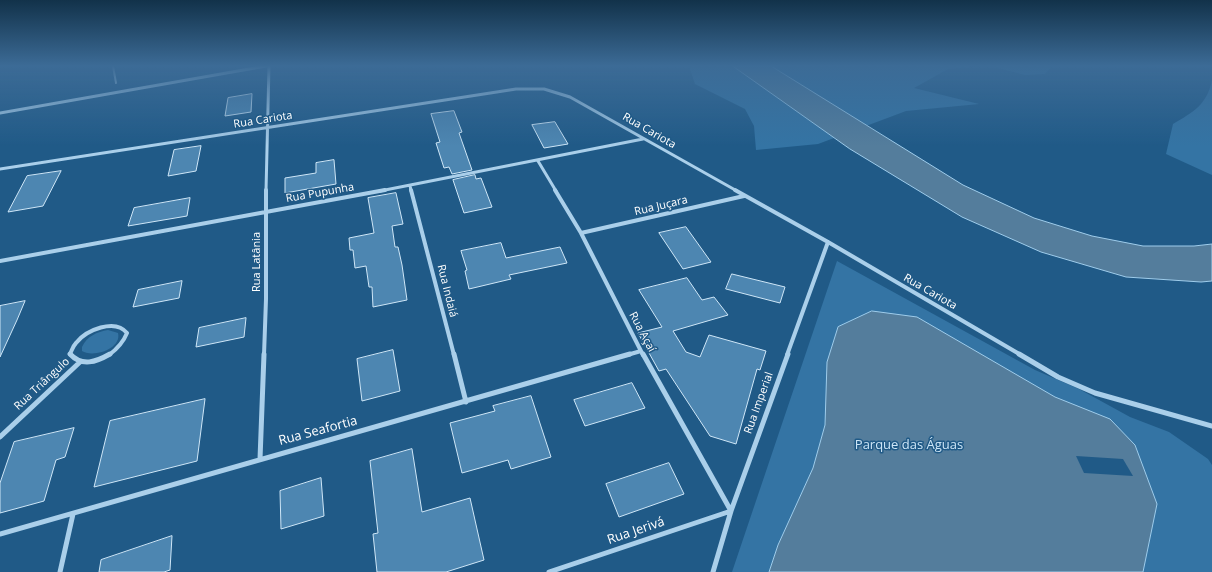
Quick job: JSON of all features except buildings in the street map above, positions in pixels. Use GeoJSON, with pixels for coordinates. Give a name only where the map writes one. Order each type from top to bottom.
{"type":"FeatureCollection","features":[{"type":"Feature","properties":{"kind":"street"},"geometry":{"type":"LineString","coordinates":[[0,113],[115,93]]}},
{"type":"Feature","properties":{"kind":"street","name":"Rua Latânia"},"geometry":{"type":"LineString","coordinates":[[260,459],[266,299],[269,93]]}},
{"type":"Feature","properties":{"kind":"street","name":"Rua Cariota"},"geometry":{"type":"LineString","coordinates":[[0,169],[493,93]]}},
{"type":"Feature","properties":{"kind":"street","name":"Rua Cariota"},"geometry":{"type":"LineString","coordinates":[[559,93],[570,97],[828,242],[1058,377],[1095,393],[1212,426]]}},
{"type":"Feature","properties":{"kind":"street","name":"Rua Pupunha"},"geometry":{"type":"LineString","coordinates":[[0,261],[538,161],[643,139]]}},
{"type":"Feature","properties":{"kind":"street","name":"Rua Açaí"},"geometry":{"type":"LineString","coordinates":[[538,161],[580,233],[641,351],[731,511]]}},
{"type":"Feature","properties":{"kind":"street","name":"Rua Indaiá"},"geometry":{"type":"LineString","coordinates":[[410,185],[466,402]]}},
{"type":"Feature","properties":{"kind":"street","name":"Rua Juçara"},"geometry":{"type":"LineString","coordinates":[[580,233],[745,196]]}},
{"type":"Feature","properties":{"kind":"street","name":"Rua Imperial"},"geometry":{"type":"LineString","coordinates":[[713,572],[731,511],[828,242]]}},
{"type":"Feature","properties":{"kind":"street","name":"Rua Triângulo"},"geometry":{"type":"LineString","coordinates":[[0,437],[80,362],[90,362],[101,359],[112,354],[121,347],[126,340],[127,334],[124,329],[118,326],[97,328],[78,340],[72,347],[70,354],[73,359],[80,362]]}},
{"type":"Feature","properties":{"kind":"street","name":"Rua Seafortia"},"geometry":{"type":"LineString","coordinates":[[0,534],[641,351]]}},
{"type":"Feature","properties":{"kind":"street","name":"Rua Jerivá"},"geometry":{"type":"LineString","coordinates":[[549,572],[731,511]]}},
{"type":"Feature","properties":{"kind":"street"},"geometry":{"type":"LineString","coordinates":[[60,572],[73,514]]}},
{"type":"Feature","properties":{"kind":"green space"},"geometry":{"type":"Polygon","coordinates":[[[712,93],[933,93],[979,104],[906,111],[818,144],[756,150],[754,126],[745,109],[712,93]]]}},
{"type":"Feature","properties":{"kind":"green space"},"geometry":{"type":"Polygon","coordinates":[[[1208,93],[1212,93],[1212,175],[1166,154],[1173,124],[1187,116],[1198,107],[1208,93]]]}},
{"type":"Feature","properties":{"kind":"green space","name":"Parque das Águas"},"geometry":{"type":"Polygon","coordinates":[[[837,261],[1035,370],[1079,389],[1130,417],[1169,432],[1208,459],[1212,465],[1212,572],[732,572],[837,261]]]}},
{"type":"Feature","properties":{"kind":"green space"},"geometry":{"type":"Polygon","coordinates":[[[108,330],[118,333],[116,344],[106,351],[99,353],[87,353],[82,351],[84,343],[90,337],[96,333],[108,330]]]}},
{"type":"Feature","properties":{"kind":"shaded area"},"geometry":{"type":"Polygon","coordinates":[[[771,93],[814,93],[963,185],[1034,218],[1092,236],[1143,246],[1194,246],[1212,244],[1212,281],[1201,282],[1126,277],[1041,252],[962,217],[850,149],[771,93]]]}},
{"type":"Feature","properties":{"kind":"shaded area","name":"Parque das Águas"},"geometry":{"type":"Polygon","coordinates":[[[872,311],[917,317],[1055,397],[1110,419],[1135,445],[1157,504],[1143,572],[769,572],[778,545],[813,468],[825,425],[827,362],[838,327],[872,311]]]}},
{"type":"Feature","properties":{"kind":"pier"},"geometry":{"type":"Polygon","coordinates":[[[1076,456],[1123,459],[1133,476],[1084,473],[1076,456]]]}}]}
